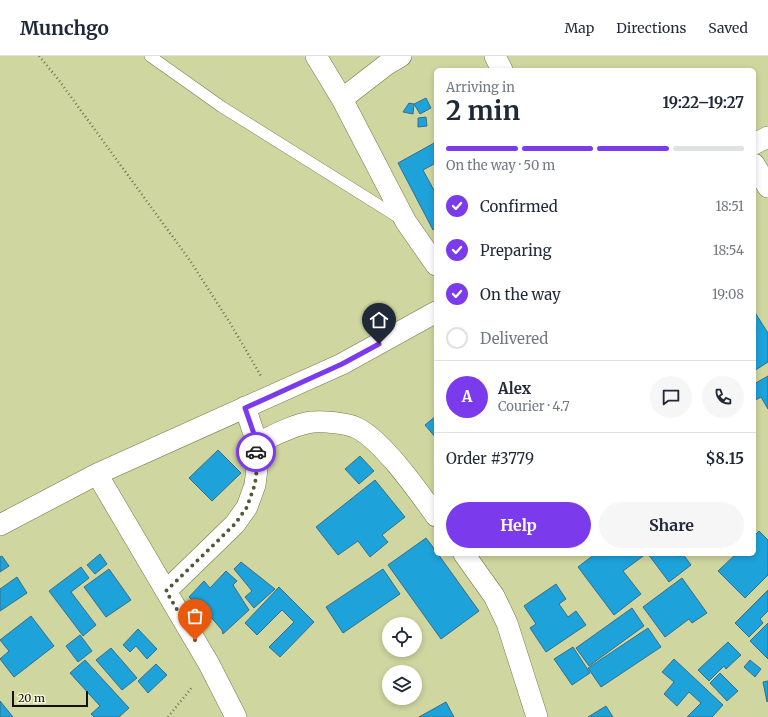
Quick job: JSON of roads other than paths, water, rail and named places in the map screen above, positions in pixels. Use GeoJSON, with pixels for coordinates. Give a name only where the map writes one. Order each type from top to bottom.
{"type":"FeatureCollection","features":[{"type":"Feature","properties":{"kind":"street"},"geometry":{"type":"LineString","coordinates":[[316,56],[342,99],[406,222],[434,262]]}},
{"type":"Feature","properties":{"kind":"street"},"geometry":{"type":"LineString","coordinates":[[342,99],[386,65],[401,56]]}},
{"type":"Feature","properties":{"kind":"street"},"geometry":{"type":"LineString","coordinates":[[495,56],[501,68]]}},
{"type":"Feature","properties":{"kind":"street"},"geometry":{"type":"LineString","coordinates":[[756,143],[768,137]]}},
{"type":"Feature","properties":{"kind":"street"},"geometry":{"type":"LineString","coordinates":[[756,167],[768,187]]}},
{"type":"Feature","properties":{"kind":"street"},"geometry":{"type":"LineString","coordinates":[[0,525],[97,474],[342,364],[434,313]]}},
{"type":"Feature","properties":{"kind":"street"},"geometry":{"type":"LineString","coordinates":[[166,591],[235,524],[247,507],[255,484],[258,460],[245,408]]}},
{"type":"Feature","properties":{"kind":"street"},"geometry":{"type":"LineString","coordinates":[[255,444],[298,426],[312,422],[333,423],[356,427],[378,443],[434,513]]}},
{"type":"Feature","properties":{"kind":"street"},"geometry":{"type":"LineString","coordinates":[[97,474],[209,664],[236,717]]}},
{"type":"Feature","properties":{"kind":"street"},"geometry":{"type":"LineString","coordinates":[[465,556],[494,596],[507,622],[537,717]]}},
{"type":"Feature","properties":{"kind":"lane"},"geometry":{"type":"LineString","coordinates":[[150,56],[222,107],[406,222]]}}]}
